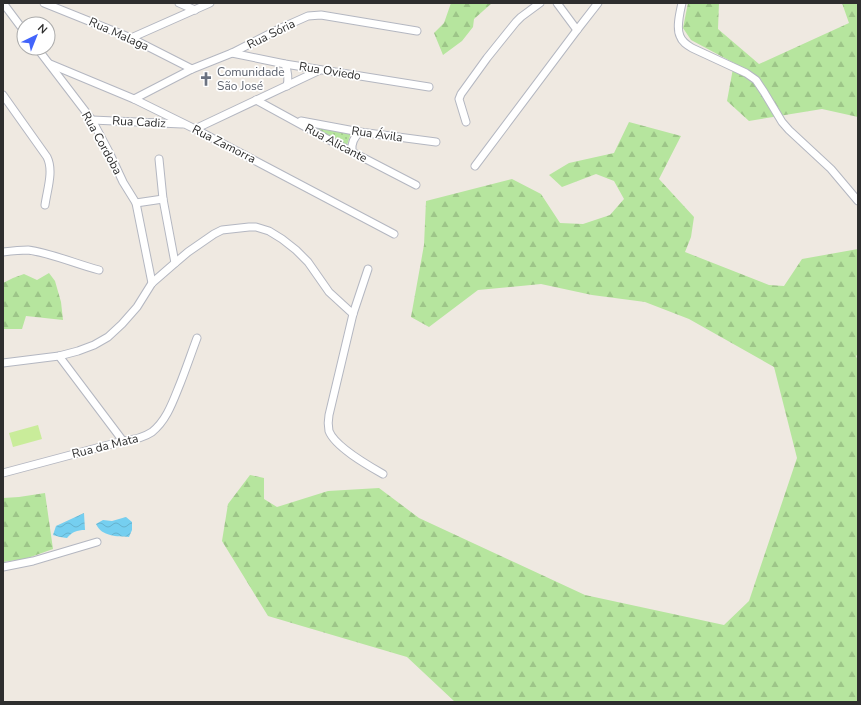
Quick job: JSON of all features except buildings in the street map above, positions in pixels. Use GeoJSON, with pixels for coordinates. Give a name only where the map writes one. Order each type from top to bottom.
{"type":"FeatureCollection","features":[{"type":"Feature","properties":{"kind":"street"},"geometry":{"type":"LineString","coordinates":[[3,3],[16,20]]}},
{"type":"Feature","properties":{"kind":"street","name":"Rua Malaga"},"geometry":{"type":"LineString","coordinates":[[44,3],[131,38],[192,69]]}},
{"type":"Feature","properties":{"kind":"street"},"geometry":{"type":"LineString","coordinates":[[179,3],[198,7]]}},
{"type":"Feature","properties":{"kind":"street"},"geometry":{"type":"LineString","coordinates":[[131,38],[198,7],[210,3]]}},
{"type":"Feature","properties":{"kind":"street"},"geometry":{"type":"LineString","coordinates":[[466,122],[459,99],[461,94],[516,22],[540,3]]}},
{"type":"Feature","properties":{"kind":"street"},"geometry":{"type":"LineString","coordinates":[[558,3],[577,30]]}},
{"type":"Feature","properties":{"kind":"street"},"geometry":{"type":"LineString","coordinates":[[475,166],[598,3]]}},
{"type":"Feature","properties":{"kind":"street"},"geometry":{"type":"LineString","coordinates":[[682,3],[678,27],[679,36],[684,42],[692,48],[746,73],[756,80],[782,122],[831,170],[858,201]]}},
{"type":"Feature","properties":{"kind":"street","name":"Rua Sória"},"geometry":{"type":"LineString","coordinates":[[134,99],[192,69],[232,53],[308,16],[322,16],[417,31]]}},
{"type":"Feature","properties":{"kind":"street","name":"Rua Oviedo"},"geometry":{"type":"LineString","coordinates":[[232,53],[285,64],[429,87]]}},
{"type":"Feature","properties":{"kind":"street","name":"Rua Cordoba"},"geometry":{"type":"LineString","coordinates":[[44,56],[92,120],[123,182],[136,203]]}},
{"type":"Feature","properties":{"kind":"street","name":"Rua Zamorra"},"geometry":{"type":"LineString","coordinates":[[50,64],[134,99],[195,129],[394,234]]}},
{"type":"Feature","properties":{"kind":"street"},"geometry":{"type":"LineString","coordinates":[[285,64],[289,75],[287,86]]}},
{"type":"Feature","properties":{"kind":"street"},"geometry":{"type":"LineString","coordinates":[[195,129],[320,70]]}},
{"type":"Feature","properties":{"kind":"street"},"geometry":{"type":"LineString","coordinates":[[3,95],[49,162],[50,168],[45,205]]}},
{"type":"Feature","properties":{"kind":"street","name":"Rua Alicante"},"geometry":{"type":"LineString","coordinates":[[256,100],[416,185]]}},
{"type":"Feature","properties":{"kind":"street","name":"Rua Cadiz"},"geometry":{"type":"LineString","coordinates":[[92,120],[186,125]]}},
{"type":"Feature","properties":{"kind":"street","name":"Rua Ávila"},"geometry":{"type":"LineString","coordinates":[[294,120],[360,132],[436,142]]}},
{"type":"Feature","properties":{"kind":"street"},"geometry":{"type":"LineString","coordinates":[[352,151],[353,140],[360,132]]}},
{"type":"Feature","properties":{"kind":"street"},"geometry":{"type":"LineString","coordinates":[[159,159],[163,199],[175,263]]}},
{"type":"Feature","properties":{"kind":"street"},"geometry":{"type":"LineString","coordinates":[[152,283],[136,203],[163,199]]}},
{"type":"Feature","properties":{"kind":"street"},"geometry":{"type":"LineString","coordinates":[[3,363],[59,356],[94,345],[108,337],[122,324],[137,307],[152,283],[175,263],[218,232],[249,227],[256,227],[268,231],[282,239],[296,250],[308,262],[329,292],[353,314]]}},
{"type":"Feature","properties":{"kind":"street"},"geometry":{"type":"LineString","coordinates":[[3,252],[28,250],[99,270]]}},
{"type":"Feature","properties":{"kind":"street"},"geometry":{"type":"LineString","coordinates":[[368,269],[353,314],[328,424],[332,436],[347,452],[383,474]]}},
{"type":"Feature","properties":{"kind":"street","name":"Rua da Mata"},"geometry":{"type":"LineString","coordinates":[[3,474],[135,439],[152,432],[168,413],[196,338]]}},
{"type":"Feature","properties":{"kind":"street"},"geometry":{"type":"LineString","coordinates":[[59,356],[123,441]]}},
{"type":"Feature","properties":{"kind":"street"},"geometry":{"type":"LineString","coordinates":[[3,567],[33,561],[97,542]]}},
{"type":"Feature","properties":{"kind":"green space"},"geometry":{"type":"Polygon","coordinates":[[[451,3],[492,3],[474,19],[473,27],[462,41],[443,55],[434,33],[444,23],[451,3]]]}},
{"type":"Feature","properties":{"kind":"green space"},"geometry":{"type":"Polygon","coordinates":[[[688,3],[719,3],[718,29],[759,64],[849,23],[842,3],[858,3],[858,117],[822,109],[749,121],[727,101],[734,63],[691,40],[683,28],[688,3]]]}},
{"type":"Feature","properties":{"kind":"green space"},"geometry":{"type":"Polygon","coordinates":[[[629,122],[681,136],[659,179],[694,217],[691,237],[685,252],[769,285],[784,286],[802,259],[858,249],[858,354],[856,356],[858,361],[858,702],[455,702],[407,657],[268,616],[222,541],[228,504],[250,475],[264,478],[264,499],[277,507],[328,491],[379,488],[419,518],[585,595],[724,625],[749,601],[797,458],[774,367],[689,319],[645,302],[592,295],[541,284],[478,290],[429,327],[411,317],[424,245],[426,201],[512,179],[541,194],[560,223],[583,224],[610,215],[624,199],[614,181],[596,174],[562,187],[549,175],[569,163],[614,153],[629,122]]]}},
{"type":"Feature","properties":{"kind":"green space"},"geometry":{"type":"Polygon","coordinates":[[[312,126],[351,133],[347,145],[312,126]]]}},
{"type":"Feature","properties":{"kind":"green space"},"geometry":{"type":"Polygon","coordinates":[[[49,273],[55,281],[61,302],[63,320],[26,316],[22,329],[3,329],[3,283],[24,274],[37,280],[49,273]]]}},
{"type":"Feature","properties":{"kind":"green space"},"geometry":{"type":"Polygon","coordinates":[[[38,425],[42,439],[13,447],[9,433],[38,425]]]}},
{"type":"Feature","properties":{"kind":"green space"},"geometry":{"type":"Polygon","coordinates":[[[45,493],[53,549],[25,559],[3,562],[3,498],[45,493]]]}},
{"type":"Feature","properties":{"kind":"water"},"geometry":{"type":"Polygon","coordinates":[[[84,513],[85,530],[75,532],[67,538],[53,535],[56,526],[84,513]]]}},
{"type":"Feature","properties":{"kind":"water"},"geometry":{"type":"Polygon","coordinates":[[[126,517],[132,522],[132,530],[129,537],[106,534],[96,524],[103,520],[112,521],[126,517]]]}},
{"type":"Feature","properties":{"kind":"place","name":"Comunidade São José"},"geometry":{"type":"Point","coordinates":[206,79]}}]}
